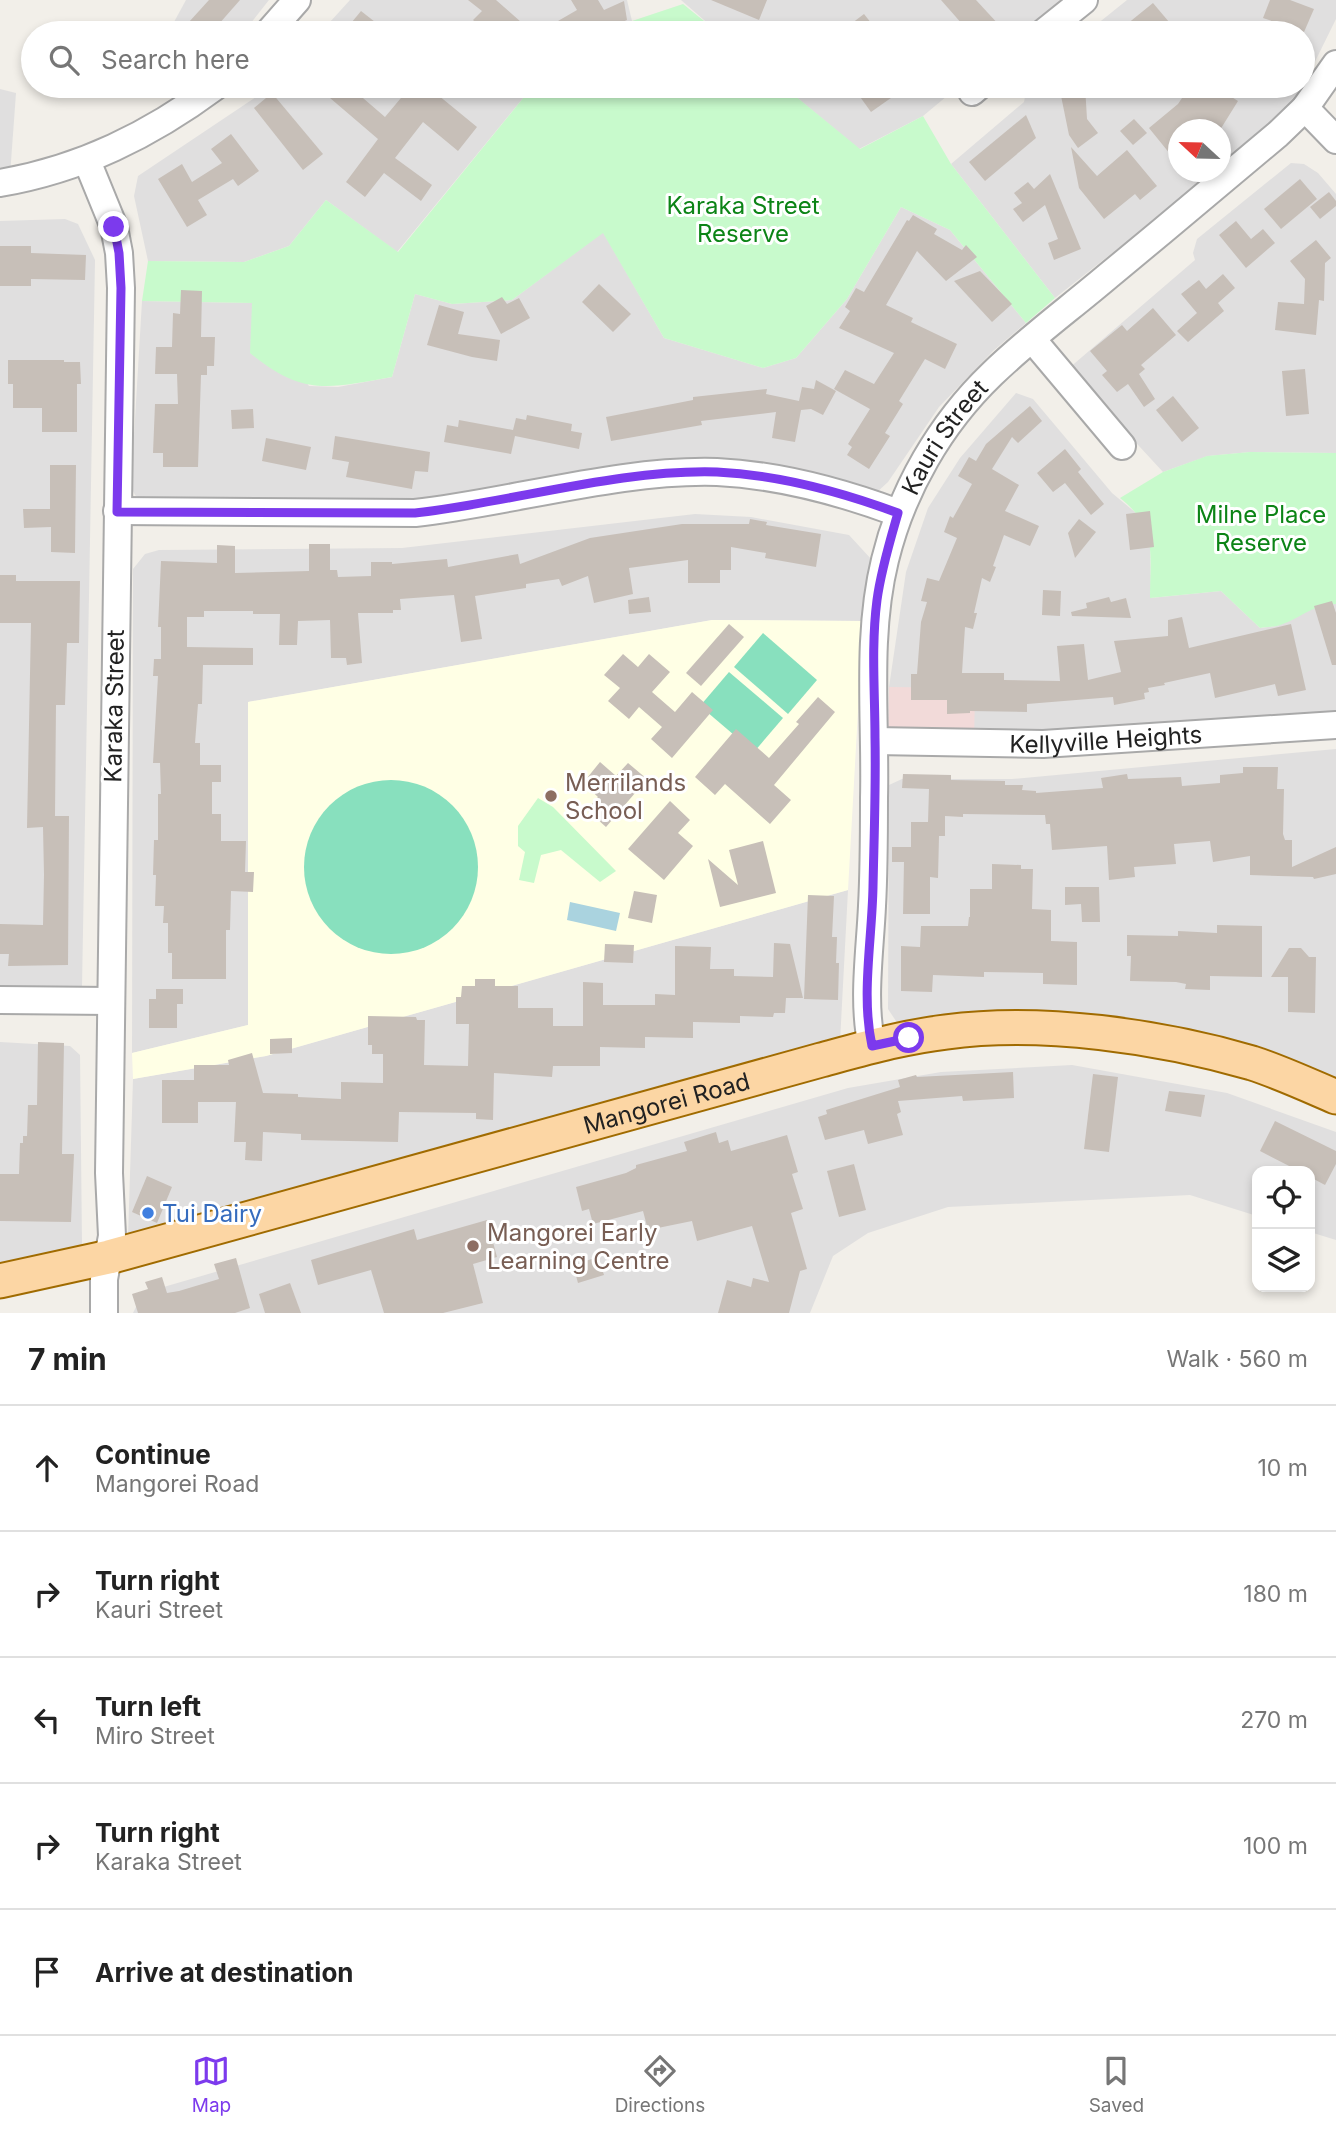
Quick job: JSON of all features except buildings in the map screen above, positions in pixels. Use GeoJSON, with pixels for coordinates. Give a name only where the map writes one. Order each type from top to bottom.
{"type":"FeatureCollection","features":[{"type":"Feature","properties":{"kind":"main road","name":"Mangorei Road"},"geometry":{"type":"LineString","coordinates":[[0,1280],[109,1257],[872,1046],[948,1031],[1025,1028],[1139,1038],[1253,1064],[1336,1097]]}},
{"type":"Feature","properties":{"kind":"street"},"geometry":{"type":"LineString","coordinates":[[279,21],[297,0]]}},
{"type":"Feature","properties":{"kind":"street"},"geometry":{"type":"LineString","coordinates":[[1058,21],[1084,0]]}},
{"type":"Feature","properties":{"kind":"street","name":"Kauri Street"},"geometry":{"type":"LineString","coordinates":[[1315,94],[1336,64]]}},
{"type":"Feature","properties":{"kind":"street"},"geometry":{"type":"LineString","coordinates":[[0,183],[29,178],[87,161],[158,126],[199,98]]}},
{"type":"Feature","properties":{"kind":"street","name":"Kauri Street"},"geometry":{"type":"LineString","coordinates":[[872,1046],[868,1029],[868,956],[873,904],[873,634],[885,560],[898,513],[915,475],[938,440],[991,375],[1268,143],[1312,98]]}},
{"type":"Feature","properties":{"kind":"street"},"geometry":{"type":"LineString","coordinates":[[1305,108],[1336,140]]}},
{"type":"Feature","properties":{"kind":"street","name":"Karaka Street"},"geometry":{"type":"LineString","coordinates":[[87,161],[114,227],[121,288],[109,1173],[113,1236],[104,1279],[104,1313]]}},
{"type":"Feature","properties":{"kind":"street"},"geometry":{"type":"LineString","coordinates":[[1032,340],[1122,446]]}},
{"type":"Feature","properties":{"kind":"street"},"geometry":{"type":"LineString","coordinates":[[117,512],[415,513],[636,476],[716,472],[809,484],[850,495],[898,513]]}},
{"type":"Feature","properties":{"kind":"street","name":"Kellyville Heights"},"geometry":{"type":"LineString","coordinates":[[875,741],[1043,744],[1336,725]]}},
{"type":"Feature","properties":{"kind":"street"},"geometry":{"type":"LineString","coordinates":[[0,1000],[111,1001]]}},
{"type":"Feature","properties":{"kind":"shaded area"},"geometry":{"type":"Polygon","coordinates":[[[186,0],[269,0],[252,21],[175,21],[186,0]]]}},
{"type":"Feature","properties":{"kind":"shaded area"},"geometry":{"type":"Polygon","coordinates":[[[350,0],[627,0],[632,21],[331,21],[350,0]]]}},
{"type":"Feature","properties":{"kind":"shaded area"},"geometry":{"type":"Polygon","coordinates":[[[681,0],[1061,0],[1036,21],[705,21],[681,0]]]}},
{"type":"Feature","properties":{"kind":"shaded area"},"geometry":{"type":"Polygon","coordinates":[[[1127,0],[1336,0],[1336,19],[1315,62],[1315,21],[1101,21],[1127,0]]]}},
{"type":"Feature","properties":{"kind":"shaded area"},"geometry":{"type":"Polygon","coordinates":[[[0,89],[16,93],[10,175],[0,177],[0,89]]]}},
{"type":"Feature","properties":{"kind":"shaded area"},"geometry":{"type":"Polygon","coordinates":[[[255,98],[523,98],[397,252],[326,200],[289,246],[244,262],[148,261],[134,196],[138,176],[255,98]]]}},
{"type":"Feature","properties":{"kind":"shaded area"},"geometry":{"type":"Polygon","coordinates":[[[797,98],[945,98],[923,116],[859,149],[797,98]]]}},
{"type":"Feature","properties":{"kind":"shaded area"},"geometry":{"type":"Polygon","coordinates":[[[1025,98],[1295,98],[1274,121],[1231,158],[1231,119],[1168,119],[1168,182],[1202,182],[1055,298],[951,164],[1024,102],[1025,98]]]}},
{"type":"Feature","properties":{"kind":"shaded area"},"geometry":{"type":"Polygon","coordinates":[[[1291,163],[1304,164],[1318,173],[1336,194],[1336,453],[1250,452],[1208,456],[1163,472],[1068,369],[1195,260],[1193,253],[1197,239],[1291,163]]]}},
{"type":"Feature","properties":{"kind":"shaded area"},"geometry":{"type":"Polygon","coordinates":[[[901,207],[950,230],[1026,323],[993,351],[939,407],[888,482],[876,493],[745,474],[388,517],[146,504],[135,495],[131,487],[142,301],[252,303],[309,386],[338,387],[392,377],[415,294],[452,304],[512,300],[603,232],[664,338],[763,368],[796,358],[847,299],[901,207]]]}},
{"type":"Feature","properties":{"kind":"shaded area"},"geometry":{"type":"Polygon","coordinates":[[[65,219],[78,224],[95,260],[82,986],[69,999],[0,999],[0,221],[65,219]]]}},
{"type":"Feature","properties":{"kind":"shaded area"},"geometry":{"type":"Polygon","coordinates":[[[1016,393],[1033,399],[1112,493],[1136,513],[1150,536],[1151,598],[1221,591],[1260,628],[1277,626],[1309,609],[1336,604],[1336,719],[974,744],[889,687],[906,572],[928,508],[960,458],[1016,393]]]}},
{"type":"Feature","properties":{"kind":"shaded area"},"geometry":{"type":"Polygon","coordinates":[[[695,514],[751,517],[849,535],[872,560],[863,621],[712,620],[248,702],[248,1025],[132,1053],[133,569],[145,554],[159,550],[402,548],[695,514]]]}},
{"type":"Feature","properties":{"kind":"shaded area","name":"Merrilands School"},"geometry":{"type":"Polygon","coordinates":[[[712,620],[863,621],[848,890],[266,1056],[133,1079],[132,1053],[248,1025],[248,702],[712,620]]]}},
{"type":"Feature","properties":{"kind":"shaded area"},"geometry":{"type":"Polygon","coordinates":[[[889,687],[975,688],[974,744],[888,743],[889,687]]]}},
{"type":"Feature","properties":{"kind":"shaded area"},"geometry":{"type":"Polygon","coordinates":[[[1336,749],[1336,1078],[1228,1045],[902,1030],[888,1009],[889,785],[902,779],[1012,779],[1336,749]]]}},
{"type":"Feature","properties":{"kind":"shaded area"},"geometry":{"type":"Polygon","coordinates":[[[848,890],[840,1042],[128,1238],[133,1079],[266,1056],[848,890]]]}},
{"type":"Feature","properties":{"kind":"shaded area"},"geometry":{"type":"Polygon","coordinates":[[[0,1042],[70,1046],[80,1055],[82,1246],[0,1265],[0,1042]]]}},
{"type":"Feature","properties":{"kind":"shaded area"},"geometry":{"type":"Polygon","coordinates":[[[1072,1065],[1227,1093],[1336,1132],[1336,1240],[1315,1234],[1315,1166],[1252,1166],[1252,1214],[1190,1195],[948,1207],[868,1233],[833,1256],[810,1313],[133,1313],[143,1293],[848,1088],[941,1072],[1072,1065]]]}},
{"type":"Feature","properties":{"kind":"green space"},"geometry":{"type":"Polygon","coordinates":[[[683,4],[704,21],[632,21],[683,4]]]}},
{"type":"Feature","properties":{"kind":"green space","name":"Karaka Street Reserve"},"geometry":{"type":"Polygon","coordinates":[[[523,98],[798,98],[860,149],[923,116],[951,164],[1055,298],[1026,323],[950,230],[901,207],[847,299],[796,358],[763,368],[664,338],[603,233],[512,300],[452,304],[415,294],[392,377],[350,384],[317,386],[302,383],[286,377],[250,353],[252,303],[142,301],[148,261],[244,262],[289,246],[326,200],[398,252],[523,98]]]}},
{"type":"Feature","properties":{"kind":"green space","name":"Milne Place Reserve"},"geometry":{"type":"Polygon","coordinates":[[[1250,452],[1336,453],[1336,604],[1313,609],[1277,626],[1260,628],[1221,591],[1150,598],[1151,555],[1146,531],[1141,520],[1120,498],[1163,472],[1207,456],[1250,452]]]}},
{"type":"Feature","properties":{"kind":"green space"},"geometry":{"type":"Polygon","coordinates":[[[763,633],[817,680],[788,714],[734,667],[763,633]]]}},
{"type":"Feature","properties":{"kind":"green space"},"geometry":{"type":"Polygon","coordinates":[[[729,672],[783,718],[754,752],[700,706],[729,672]]]}},
{"type":"Feature","properties":{"kind":"green space"},"geometry":{"type":"Polygon","coordinates":[[[391,780],[424,787],[452,806],[471,834],[478,867],[471,900],[452,928],[424,947],[391,954],[358,947],[330,928],[311,900],[304,867],[311,834],[330,806],[358,787],[391,780]]]}},
{"type":"Feature","properties":{"kind":"green space"},"geometry":{"type":"Polygon","coordinates":[[[538,798],[553,807],[616,871],[600,882],[561,850],[541,855],[534,883],[519,880],[525,852],[518,846],[518,826],[538,798]]]}},
{"type":"Feature","properties":{"kind":"water"},"geometry":{"type":"Polygon","coordinates":[[[570,902],[620,913],[616,931],[567,920],[570,902]]]}},
{"type":"Feature","properties":{"kind":"place","name":"Merrilands School"},"geometry":{"type":"Point","coordinates":[551,796]}},
{"type":"Feature","properties":{"kind":"place","name":"Tui Dairy"},"geometry":{"type":"Point","coordinates":[148,1213]}},
{"type":"Feature","properties":{"kind":"place","name":"Mangorei Early Learning Centre"},"geometry":{"type":"Point","coordinates":[473,1246]}},
{"type":"Feature","properties":{"kind":"route"},"geometry":{"type":"LineString","coordinates":[[114,227],[121,288],[117,512],[415,513],[636,476],[716,472],[809,484],[850,495],[898,513],[877,598],[873,634],[873,904],[868,956],[868,1029],[872,1046],[909,1038]]}}]}
